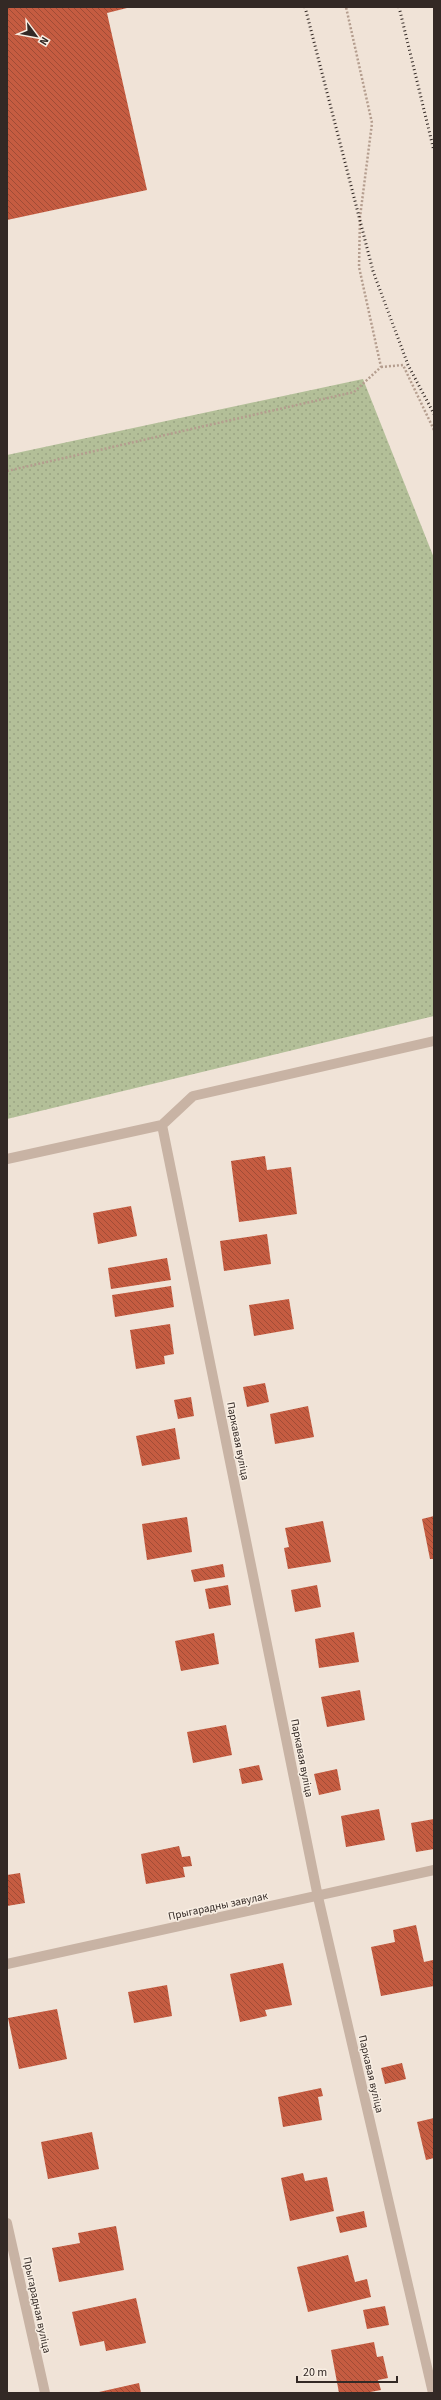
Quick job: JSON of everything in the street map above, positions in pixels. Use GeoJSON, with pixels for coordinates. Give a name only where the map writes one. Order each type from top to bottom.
{"type":"FeatureCollection","features":[{"type":"Feature","properties":{"kind":"street"},"geometry":{"type":"LineString","coordinates":[[7,1159],[162,1125],[193,1096],[434,1041]]}},
{"type":"Feature","properties":{"kind":"street","name":"Паркавая вуліца"},"geometry":{"type":"LineString","coordinates":[[162,1125],[318,1897],[433,2393]]}},
{"type":"Feature","properties":{"kind":"street","name":"Прыгарадны завулак"},"geometry":{"type":"LineString","coordinates":[[7,1964],[318,1897],[434,1870]]}},
{"type":"Feature","properties":{"kind":"street","name":"Прыгарадная вуліца"},"geometry":{"type":"LineString","coordinates":[[7,2223],[44,2393]]}},
{"type":"Feature","properties":{"kind":"path"},"geometry":{"type":"LineString","coordinates":[[346,7],[372,123],[360,218],[359,267],[381,367]]}},
{"type":"Feature","properties":{"kind":"path"},"geometry":{"type":"LineString","coordinates":[[7,471],[354,392],[381,367],[403,365],[434,430]]}},
{"type":"Feature","properties":{"kind":"green space"},"geometry":{"type":"Polygon","coordinates":[[[363,379],[434,558],[434,1016],[7,1119],[7,455],[363,379]]]}},
{"type":"Feature","properties":{"kind":"building"},"geometry":{"type":"Polygon","coordinates":[[[7,7],[131,7],[107,13],[147,190],[7,220],[7,7]]]}},
{"type":"Feature","properties":{"kind":"building"},"geometry":{"type":"Polygon","coordinates":[[[265,1156],[267,1170],[291,1167],[297,1214],[239,1222],[231,1161],[265,1156]]]}},
{"type":"Feature","properties":{"kind":"building"},"geometry":{"type":"Polygon","coordinates":[[[131,1206],[137,1236],[98,1244],[93,1213],[131,1206]]]}},
{"type":"Feature","properties":{"kind":"building"},"geometry":{"type":"Polygon","coordinates":[[[267,1234],[271,1264],[224,1271],[220,1241],[267,1234]]]}},
{"type":"Feature","properties":{"kind":"building"},"geometry":{"type":"Polygon","coordinates":[[[167,1258],[171,1280],[111,1289],[108,1268],[167,1258]]]}},
{"type":"Feature","properties":{"kind":"building"},"geometry":{"type":"Polygon","coordinates":[[[171,1286],[174,1307],[115,1317],[112,1295],[171,1286]]]}},
{"type":"Feature","properties":{"kind":"building"},"geometry":{"type":"Polygon","coordinates":[[[289,1299],[294,1329],[254,1336],[249,1305],[289,1299]]]}},
{"type":"Feature","properties":{"kind":"building"},"geometry":{"type":"Polygon","coordinates":[[[170,1324],[174,1354],[164,1356],[165,1364],[136,1369],[130,1330],[170,1324]]]}},
{"type":"Feature","properties":{"kind":"building"},"geometry":{"type":"Polygon","coordinates":[[[265,1383],[269,1402],[247,1407],[243,1387],[265,1383]]]}},
{"type":"Feature","properties":{"kind":"building"},"geometry":{"type":"Polygon","coordinates":[[[191,1397],[194,1416],[178,1419],[174,1400],[191,1397]]]}},
{"type":"Feature","properties":{"kind":"building"},"geometry":{"type":"Polygon","coordinates":[[[308,1406],[314,1437],[275,1444],[270,1414],[308,1406]]]}},
{"type":"Feature","properties":{"kind":"building"},"geometry":{"type":"Polygon","coordinates":[[[175,1428],[180,1459],[142,1466],[136,1436],[175,1428]]]}},
{"type":"Feature","properties":{"kind":"building"},"geometry":{"type":"Polygon","coordinates":[[[434,1516],[434,1559],[430,1559],[422,1519],[434,1516]]]}},
{"type":"Feature","properties":{"kind":"building"},"geometry":{"type":"Polygon","coordinates":[[[187,1517],[192,1552],[147,1560],[142,1524],[187,1517]]]}},
{"type":"Feature","properties":{"kind":"building"},"geometry":{"type":"Polygon","coordinates":[[[323,1521],[331,1562],[288,1569],[284,1548],[289,1547],[285,1528],[323,1521]]]}},
{"type":"Feature","properties":{"kind":"building"},"geometry":{"type":"Polygon","coordinates":[[[223,1564],[225,1577],[194,1582],[191,1570],[223,1564]]]}},
{"type":"Feature","properties":{"kind":"building"},"geometry":{"type":"Polygon","coordinates":[[[228,1585],[231,1605],[209,1609],[205,1589],[228,1585]]]}},
{"type":"Feature","properties":{"kind":"building"},"geometry":{"type":"Polygon","coordinates":[[[317,1585],[321,1607],[295,1612],[291,1590],[317,1585]]]}},
{"type":"Feature","properties":{"kind":"building"},"geometry":{"type":"Polygon","coordinates":[[[354,1632],[359,1662],[319,1668],[315,1639],[354,1632]]]}},
{"type":"Feature","properties":{"kind":"building"},"geometry":{"type":"Polygon","coordinates":[[[214,1633],[219,1664],[181,1671],[175,1641],[214,1633]]]}},
{"type":"Feature","properties":{"kind":"building"},"geometry":{"type":"Polygon","coordinates":[[[360,1690],[365,1720],[327,1727],[321,1697],[360,1690]]]}},
{"type":"Feature","properties":{"kind":"building"},"geometry":{"type":"Polygon","coordinates":[[[226,1725],[232,1755],[193,1763],[187,1732],[226,1725]]]}},
{"type":"Feature","properties":{"kind":"building"},"geometry":{"type":"Polygon","coordinates":[[[259,1765],[263,1780],[242,1784],[239,1769],[259,1765]]]}},
{"type":"Feature","properties":{"kind":"building"},"geometry":{"type":"Polygon","coordinates":[[[337,1769],[341,1790],[319,1795],[314,1774],[337,1769]]]}},
{"type":"Feature","properties":{"kind":"building"},"geometry":{"type":"Polygon","coordinates":[[[379,1809],[385,1840],[346,1847],[341,1816],[379,1809]]]}},
{"type":"Feature","properties":{"kind":"building"},"geometry":{"type":"Polygon","coordinates":[[[434,1819],[434,1849],[416,1852],[411,1823],[434,1819]]]}},
{"type":"Feature","properties":{"kind":"building"},"geometry":{"type":"Polygon","coordinates":[[[179,1846],[182,1857],[190,1856],[192,1866],[183,1867],[185,1877],[146,1884],[141,1854],[179,1846]]]}},
{"type":"Feature","properties":{"kind":"building"},"geometry":{"type":"Polygon","coordinates":[[[20,1873],[25,1903],[7,1906],[7,1875],[20,1873]]]}},
{"type":"Feature","properties":{"kind":"building"},"geometry":{"type":"Polygon","coordinates":[[[416,1925],[424,1962],[433,1960],[434,1986],[381,1996],[371,1947],[395,1942],[393,1930],[416,1925]]]}},
{"type":"Feature","properties":{"kind":"building"},"geometry":{"type":"Polygon","coordinates":[[[283,1963],[292,2005],[265,2010],[267,2016],[240,2022],[230,1974],[283,1963]]]}},
{"type":"Feature","properties":{"kind":"building"},"geometry":{"type":"Polygon","coordinates":[[[167,1985],[172,2016],[134,2023],[128,1992],[167,1985]]]}},
{"type":"Feature","properties":{"kind":"building"},"geometry":{"type":"Polygon","coordinates":[[[57,2009],[67,2059],[19,2069],[8,2018],[57,2009]]]}},
{"type":"Feature","properties":{"kind":"building"},"geometry":{"type":"Polygon","coordinates":[[[402,2063],[406,2079],[385,2084],[381,2068],[402,2063]]]}},
{"type":"Feature","properties":{"kind":"building"},"geometry":{"type":"Polygon","coordinates":[[[321,2088],[323,2096],[318,2097],[322,2120],[283,2127],[278,2097],[321,2088]]]}},
{"type":"Feature","properties":{"kind":"building"},"geometry":{"type":"Polygon","coordinates":[[[434,2118],[434,2158],[426,2160],[417,2122],[434,2118]]]}},
{"type":"Feature","properties":{"kind":"building"},"geometry":{"type":"Polygon","coordinates":[[[92,2132],[99,2169],[48,2179],[41,2142],[92,2132]]]}},
{"type":"Feature","properties":{"kind":"building"},"geometry":{"type":"Polygon","coordinates":[[[303,2173],[305,2181],[327,2177],[334,2211],[290,2221],[281,2178],[303,2173]]]}},
{"type":"Feature","properties":{"kind":"building"},"geometry":{"type":"Polygon","coordinates":[[[364,2211],[367,2227],[340,2233],[336,2217],[364,2211]]]}},
{"type":"Feature","properties":{"kind":"building"},"geometry":{"type":"Polygon","coordinates":[[[116,2226],[124,2270],[59,2282],[52,2248],[80,2243],[78,2233],[116,2226]]]}},
{"type":"Feature","properties":{"kind":"building"},"geometry":{"type":"Polygon","coordinates":[[[348,2255],[355,2282],[367,2279],[371,2297],[308,2312],[297,2267],[348,2255]]]}},
{"type":"Feature","properties":{"kind":"building"},"geometry":{"type":"Polygon","coordinates":[[[136,2298],[146,2343],[106,2351],[104,2341],[80,2346],[72,2312],[136,2298]]]}},
{"type":"Feature","properties":{"kind":"building"},"geometry":{"type":"Polygon","coordinates":[[[385,2306],[389,2325],[367,2329],[363,2310],[385,2306]]]}},
{"type":"Feature","properties":{"kind":"building"},"geometry":{"type":"Polygon","coordinates":[[[374,2342],[377,2357],[383,2356],[388,2378],[378,2380],[381,2390],[365,2393],[339,2393],[331,2350],[374,2342]]]}},
{"type":"Feature","properties":{"kind":"building"},"geometry":{"type":"Polygon","coordinates":[[[139,2383],[141,2393],[99,2393],[99,2392],[139,2383]]]}},
{"type":"Feature","properties":{"kind":"railway"},"geometry":{"type":"LineString","coordinates":[[305,7],[373,271],[408,365],[434,414]]}},
{"type":"Feature","properties":{"kind":"railway"},"geometry":{"type":"LineString","coordinates":[[399,7],[434,151]]}}]}
